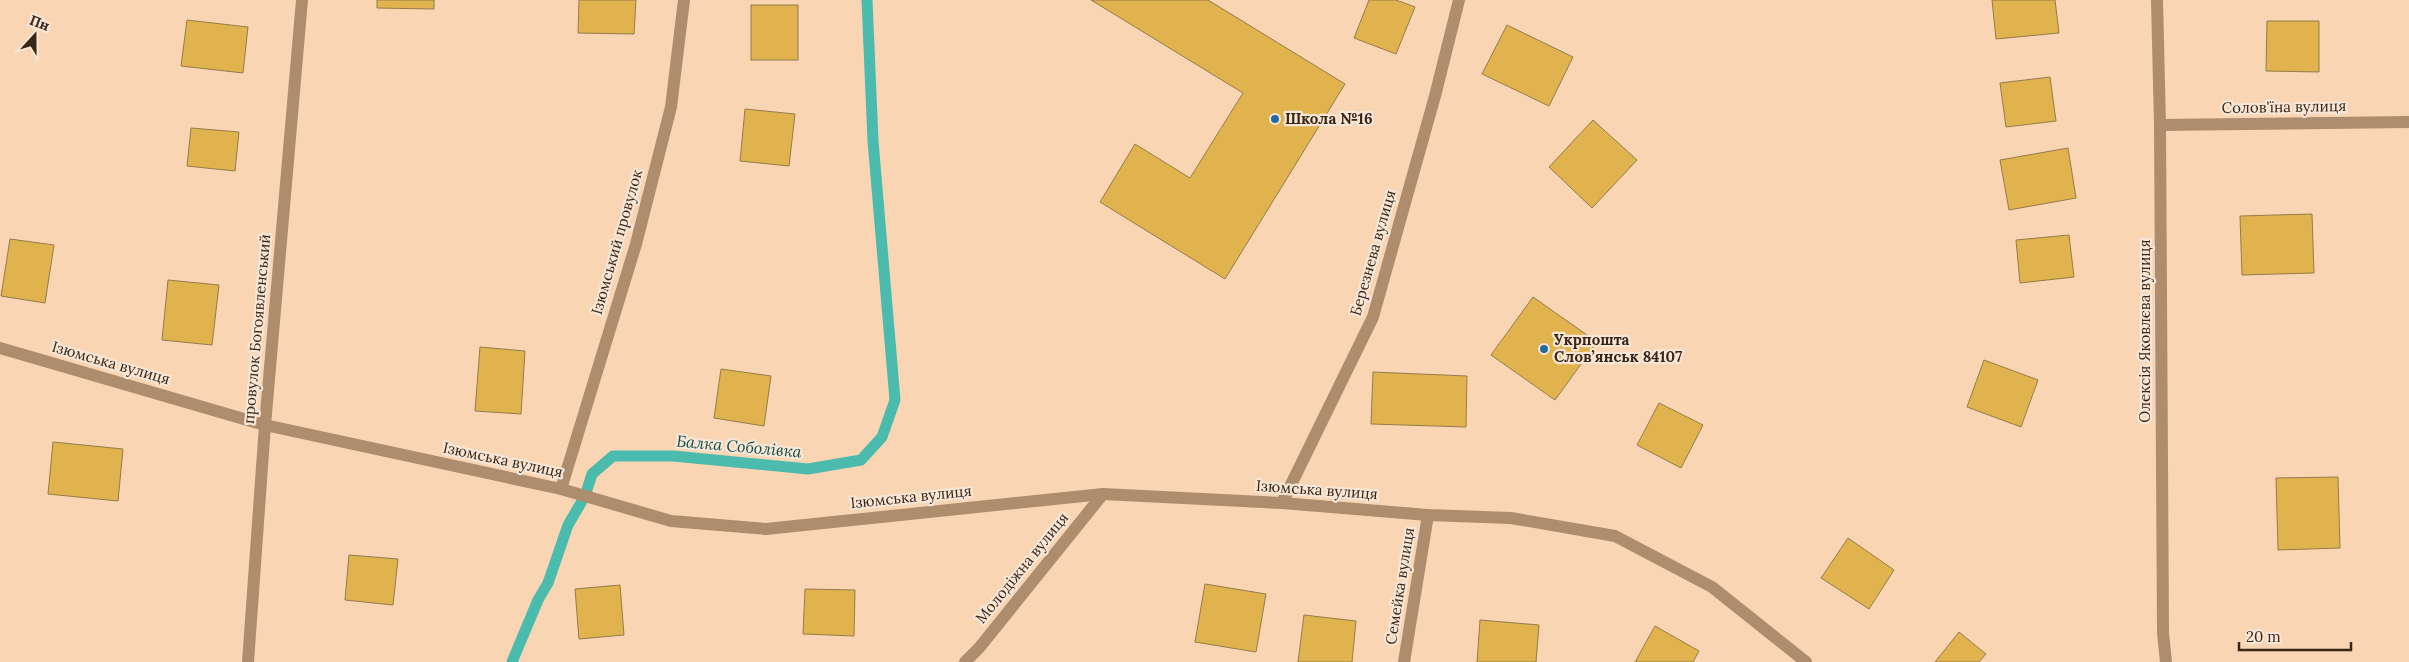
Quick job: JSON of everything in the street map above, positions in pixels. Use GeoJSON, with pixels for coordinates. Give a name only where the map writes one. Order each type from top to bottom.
{"type":"FeatureCollection","features":[{"type":"Feature","properties":{"kind":"street","name":"провулок Богоявленський"},"geometry":{"type":"LineString","coordinates":[[248,662],[265,424],[302,0]]}},
{"type":"Feature","properties":{"kind":"street","name":"Ізюмський провулок"},"geometry":{"type":"LineString","coordinates":[[561,489],[636,244],[671,107],[684,0]]}},
{"type":"Feature","properties":{"kind":"street","name":"Березнева вулиця"},"geometry":{"type":"LineString","coordinates":[[1282,502],[1373,317],[1435,96],[1459,0]]}},
{"type":"Feature","properties":{"kind":"street","name":"Олексія Яковлєва вулиця"},"geometry":{"type":"LineString","coordinates":[[2157,0],[2160,125],[2163,633],[2166,662]]}},
{"type":"Feature","properties":{"kind":"street","name":"Солов'їна вулиця"},"geometry":{"type":"LineString","coordinates":[[2160,125],[2409,122]]}},
{"type":"Feature","properties":{"kind":"street","name":"Ізюмська вулиця"},"geometry":{"type":"LineString","coordinates":[[0,348],[265,424],[561,489],[671,521],[766,529],[1103,494],[1282,502],[1428,515],[1511,518],[1615,536],[1712,587],[1806,662]]}},
{"type":"Feature","properties":{"kind":"street","name":"Молодіжна вулиця"},"geometry":{"type":"LineString","coordinates":[[965,662],[979,648],[1103,494]]}},
{"type":"Feature","properties":{"kind":"street","name":"Семейка вулиця"},"geometry":{"type":"LineString","coordinates":[[1404,662],[1428,515]]}},
{"type":"Feature","properties":{"kind":"building"},"geometry":{"type":"Polygon","coordinates":[[[377,0],[434,0],[434,9],[377,8],[377,0]]]}},
{"type":"Feature","properties":{"kind":"building"},"geometry":{"type":"Polygon","coordinates":[[[579,0],[636,0],[634,34],[578,33],[579,0]]]}},
{"type":"Feature","properties":{"kind":"building","name":"Школа №16"},"geometry":{"type":"Polygon","coordinates":[[[1091,0],[1208,0],[1345,84],[1225,279],[1100,202],[1135,144],[1190,178],[1243,93],[1091,0]]]}},
{"type":"Feature","properties":{"kind":"building"},"geometry":{"type":"Polygon","coordinates":[[[1369,0],[1396,0],[1415,7],[1396,54],[1354,38],[1369,0]]]}},
{"type":"Feature","properties":{"kind":"building"},"geometry":{"type":"Polygon","coordinates":[[[1992,0],[2055,0],[2059,33],[1996,39],[1992,0]]]}},
{"type":"Feature","properties":{"kind":"building"},"geometry":{"type":"Polygon","coordinates":[[[751,5],[798,5],[798,60],[751,60],[751,5]]]}},
{"type":"Feature","properties":{"kind":"building"},"geometry":{"type":"Polygon","coordinates":[[[187,20],[248,27],[243,73],[181,66],[187,20]]]}},
{"type":"Feature","properties":{"kind":"building"},"geometry":{"type":"Polygon","coordinates":[[[2267,21],[2319,21],[2319,72],[2266,71],[2267,21]]]}},
{"type":"Feature","properties":{"kind":"building"},"geometry":{"type":"Polygon","coordinates":[[[1507,25],[1573,57],[1549,106],[1482,74],[1507,25]]]}},
{"type":"Feature","properties":{"kind":"building"},"geometry":{"type":"Polygon","coordinates":[[[2050,77],[2056,121],[2006,127],[2000,83],[2050,77]]]}},
{"type":"Feature","properties":{"kind":"building"},"geometry":{"type":"Polygon","coordinates":[[[745,109],[795,114],[789,166],[740,161],[745,109]]]}},
{"type":"Feature","properties":{"kind":"building"},"geometry":{"type":"Polygon","coordinates":[[[1593,120],[1637,160],[1592,208],[1549,167],[1593,120]]]}},
{"type":"Feature","properties":{"kind":"building"},"geometry":{"type":"Polygon","coordinates":[[[191,128],[239,132],[235,171],[187,166],[191,128]]]}},
{"type":"Feature","properties":{"kind":"building"},"geometry":{"type":"Polygon","coordinates":[[[2068,148],[2076,198],[2009,210],[2000,160],[2068,148]]]}},
{"type":"Feature","properties":{"kind":"building"},"geometry":{"type":"Polygon","coordinates":[[[2312,214],[2314,273],[2242,275],[2240,216],[2312,214]]]}},
{"type":"Feature","properties":{"kind":"building"},"geometry":{"type":"Polygon","coordinates":[[[2069,235],[2074,277],[2020,283],[2016,240],[2069,235]]]}},
{"type":"Feature","properties":{"kind":"building"},"geometry":{"type":"Polygon","coordinates":[[[10,239],[54,245],[45,303],[1,296],[10,239]]]}},
{"type":"Feature","properties":{"kind":"building"},"geometry":{"type":"Polygon","coordinates":[[[168,280],[219,285],[212,345],[162,340],[168,280]]]}},
{"type":"Feature","properties":{"kind":"building","name":"Укрпошта Слов’янськ 84107"},"geometry":{"type":"Polygon","coordinates":[[[1533,297],[1597,342],[1555,400],[1491,355],[1533,297]]]}},
{"type":"Feature","properties":{"kind":"building"},"geometry":{"type":"Polygon","coordinates":[[[480,347],[525,351],[521,414],[475,411],[480,347]]]}},
{"type":"Feature","properties":{"kind":"building"},"geometry":{"type":"Polygon","coordinates":[[[1984,360],[2038,380],[2021,427],[1967,407],[1984,360]]]}},
{"type":"Feature","properties":{"kind":"building"},"geometry":{"type":"Polygon","coordinates":[[[721,369],[771,376],[764,426],[714,418],[721,369]]]}},
{"type":"Feature","properties":{"kind":"building"},"geometry":{"type":"Polygon","coordinates":[[[1373,372],[1467,376],[1466,427],[1371,424],[1373,372]]]}},
{"type":"Feature","properties":{"kind":"building"},"geometry":{"type":"Polygon","coordinates":[[[1659,403],[1703,425],[1681,468],[1637,445],[1659,403]]]}},
{"type":"Feature","properties":{"kind":"building"},"geometry":{"type":"Polygon","coordinates":[[[53,442],[123,449],[118,501],[48,494],[53,442]]]}},
{"type":"Feature","properties":{"kind":"building"},"geometry":{"type":"Polygon","coordinates":[[[2338,477],[2340,548],[2278,550],[2276,478],[2338,477]]]}},
{"type":"Feature","properties":{"kind":"building"},"geometry":{"type":"Polygon","coordinates":[[[1848,538],[1894,570],[1869,609],[1821,578],[1848,538]]]}},
{"type":"Feature","properties":{"kind":"building"},"geometry":{"type":"Polygon","coordinates":[[[349,555],[398,559],[393,605],[345,600],[349,555]]]}},
{"type":"Feature","properties":{"kind":"building"},"geometry":{"type":"Polygon","coordinates":[[[1205,584],[1266,594],[1256,652],[1195,642],[1205,584]]]}},
{"type":"Feature","properties":{"kind":"building"},"geometry":{"type":"Polygon","coordinates":[[[620,585],[624,635],[579,639],[575,589],[620,585]]]}},
{"type":"Feature","properties":{"kind":"building"},"geometry":{"type":"Polygon","coordinates":[[[805,589],[855,590],[854,636],[803,634],[805,589]]]}},
{"type":"Feature","properties":{"kind":"building"},"geometry":{"type":"Polygon","coordinates":[[[1304,615],[1356,621],[1352,662],[1298,662],[1304,615]]]}},
{"type":"Feature","properties":{"kind":"building"},"geometry":{"type":"Polygon","coordinates":[[[1480,620],[1539,625],[1536,662],[1477,662],[1480,620]]]}},
{"type":"Feature","properties":{"kind":"building"},"geometry":{"type":"Polygon","coordinates":[[[1655,626],[1699,651],[1693,662],[1635,662],[1655,626]]]}},
{"type":"Feature","properties":{"kind":"building"},"geometry":{"type":"Polygon","coordinates":[[[1959,632],[1986,654],[1979,662],[1935,662],[1959,632]]]}},
{"type":"Feature","properties":{"kind":"waterway","name":"Балка Соболівка"},"geometry":{"type":"LineString","coordinates":[[512,662],[538,600],[548,583],[568,525],[585,496],[592,474],[613,456],[673,456],[808,469],[861,460],[882,437],[895,400],[873,141],[867,0]]}},
{"type":"Feature","properties":{"kind":"place","name":"Школа №16"},"geometry":{"type":"Point","coordinates":[1275,119]}},
{"type":"Feature","properties":{"kind":"place","name":"Укрпошта Слов’янськ 84107"},"geometry":{"type":"Point","coordinates":[1544,349]}}]}
